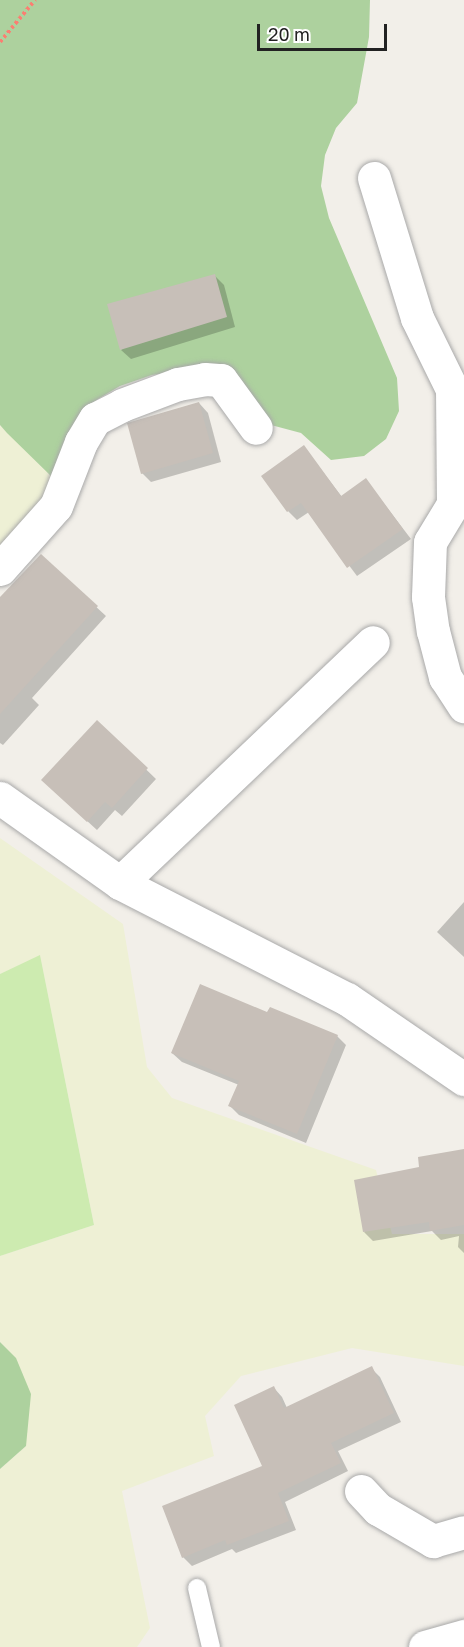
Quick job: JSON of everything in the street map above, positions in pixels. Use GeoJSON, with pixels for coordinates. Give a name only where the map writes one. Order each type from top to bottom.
{"type":"FeatureCollection","features":[{"type":"Feature","properties":{"kind":"street"},"geometry":{"type":"LineString","coordinates":[[374,178],[417,318],[452,389],[453,504],[430,542],[428,597],[433,631],[445,677],[464,706]]}},
{"type":"Feature","properties":{"kind":"street"},"geometry":{"type":"LineString","coordinates":[[0,569],[56,506],[81,442],[95,419],[122,405],[178,384],[205,379],[221,380],[256,428]]}},
{"type":"Feature","properties":{"kind":"street"},"geometry":{"type":"LineString","coordinates":[[120,883],[373,642]]}},
{"type":"Feature","properties":{"kind":"street"},"geometry":{"type":"LineString","coordinates":[[0,798],[120,883],[347,999],[464,1079]]}},
{"type":"Feature","properties":{"kind":"street"},"geometry":{"type":"LineString","coordinates":[[361,1491],[378,1509],[433,1541],[464,1532]]}},
{"type":"Feature","properties":{"kind":"street"},"geometry":{"type":"LineString","coordinates":[[425,1647],[464,1636]]}},
{"type":"Feature","properties":{"kind":"lane"},"geometry":{"type":"LineString","coordinates":[[196,1588],[211,1647]]}},
{"type":"Feature","properties":{"kind":"path"},"geometry":{"type":"LineString","coordinates":[[0,42],[35,0]]}},
{"type":"Feature","properties":{"kind":"green space"},"geometry":{"type":"Polygon","coordinates":[[[0,0],[370,0],[369,37],[357,103],[336,128],[325,155],[321,186],[329,218],[397,378],[399,411],[386,439],[364,456],[331,460],[301,433],[271,425],[186,370],[152,375],[120,386],[98,399],[79,415],[53,478],[7,433],[0,425],[0,0]]]}},
{"type":"Feature","properties":{"kind":"green space"},"geometry":{"type":"Polygon","coordinates":[[[0,425],[53,478],[36,509],[0,548],[0,425]]]}},
{"type":"Feature","properties":{"kind":"green space"},"geometry":{"type":"Polygon","coordinates":[[[0,838],[123,924],[147,1067],[172,1098],[376,1170],[392,1234],[464,1234],[464,1366],[352,1348],[241,1376],[205,1416],[214,1456],[122,1491],[150,1628],[137,1647],[0,1647],[0,1469],[26,1446],[16,1359],[0,1342],[0,1256],[94,1225],[40,956],[0,974],[0,838]]]}},
{"type":"Feature","properties":{"kind":"green space"},"geometry":{"type":"Polygon","coordinates":[[[40,955],[94,1225],[0,1256],[0,974],[40,955]]]}},
{"type":"Feature","properties":{"kind":"green space"},"geometry":{"type":"Polygon","coordinates":[[[0,1342],[16,1358],[31,1394],[26,1446],[0,1469],[0,1342]]]}},
{"type":"Feature","properties":{"kind":"building"},"geometry":{"type":"Polygon","coordinates":[[[215,274],[227,317],[120,350],[107,304],[215,274]]]}},
{"type":"Feature","properties":{"kind":"building"},"geometry":{"type":"Polygon","coordinates":[[[199,402],[213,453],[141,474],[127,423],[199,402]]]}},
{"type":"Feature","properties":{"kind":"building"},"geometry":{"type":"Polygon","coordinates":[[[304,445],[341,496],[366,478],[403,529],[347,568],[301,503],[287,512],[261,476],[304,445]]]}},
{"type":"Feature","properties":{"kind":"building"},"geometry":{"type":"Polygon","coordinates":[[[41,554],[98,606],[0,714],[0,597],[41,554]]]}},
{"type":"Feature","properties":{"kind":"building"},"geometry":{"type":"Polygon","coordinates":[[[97,720],[148,768],[112,808],[105,802],[87,822],[41,780],[97,720]]]}},
{"type":"Feature","properties":{"kind":"building"},"geometry":{"type":"Polygon","coordinates":[[[200,984],[267,1012],[270,1007],[338,1035],[297,1134],[228,1106],[239,1081],[171,1053],[200,984]]]}},
{"type":"Feature","properties":{"kind":"building"},"geometry":{"type":"Polygon","coordinates":[[[464,1149],[464,1225],[430,1231],[429,1222],[363,1232],[354,1180],[419,1167],[418,1157],[464,1149]]]}},
{"type":"Feature","properties":{"kind":"building"},"geometry":{"type":"Polygon","coordinates":[[[372,1366],[394,1413],[331,1443],[341,1463],[278,1493],[289,1521],[227,1545],[225,1540],[182,1558],[162,1506],[262,1466],[234,1405],[274,1386],[284,1408],[372,1366]]]}}]}
